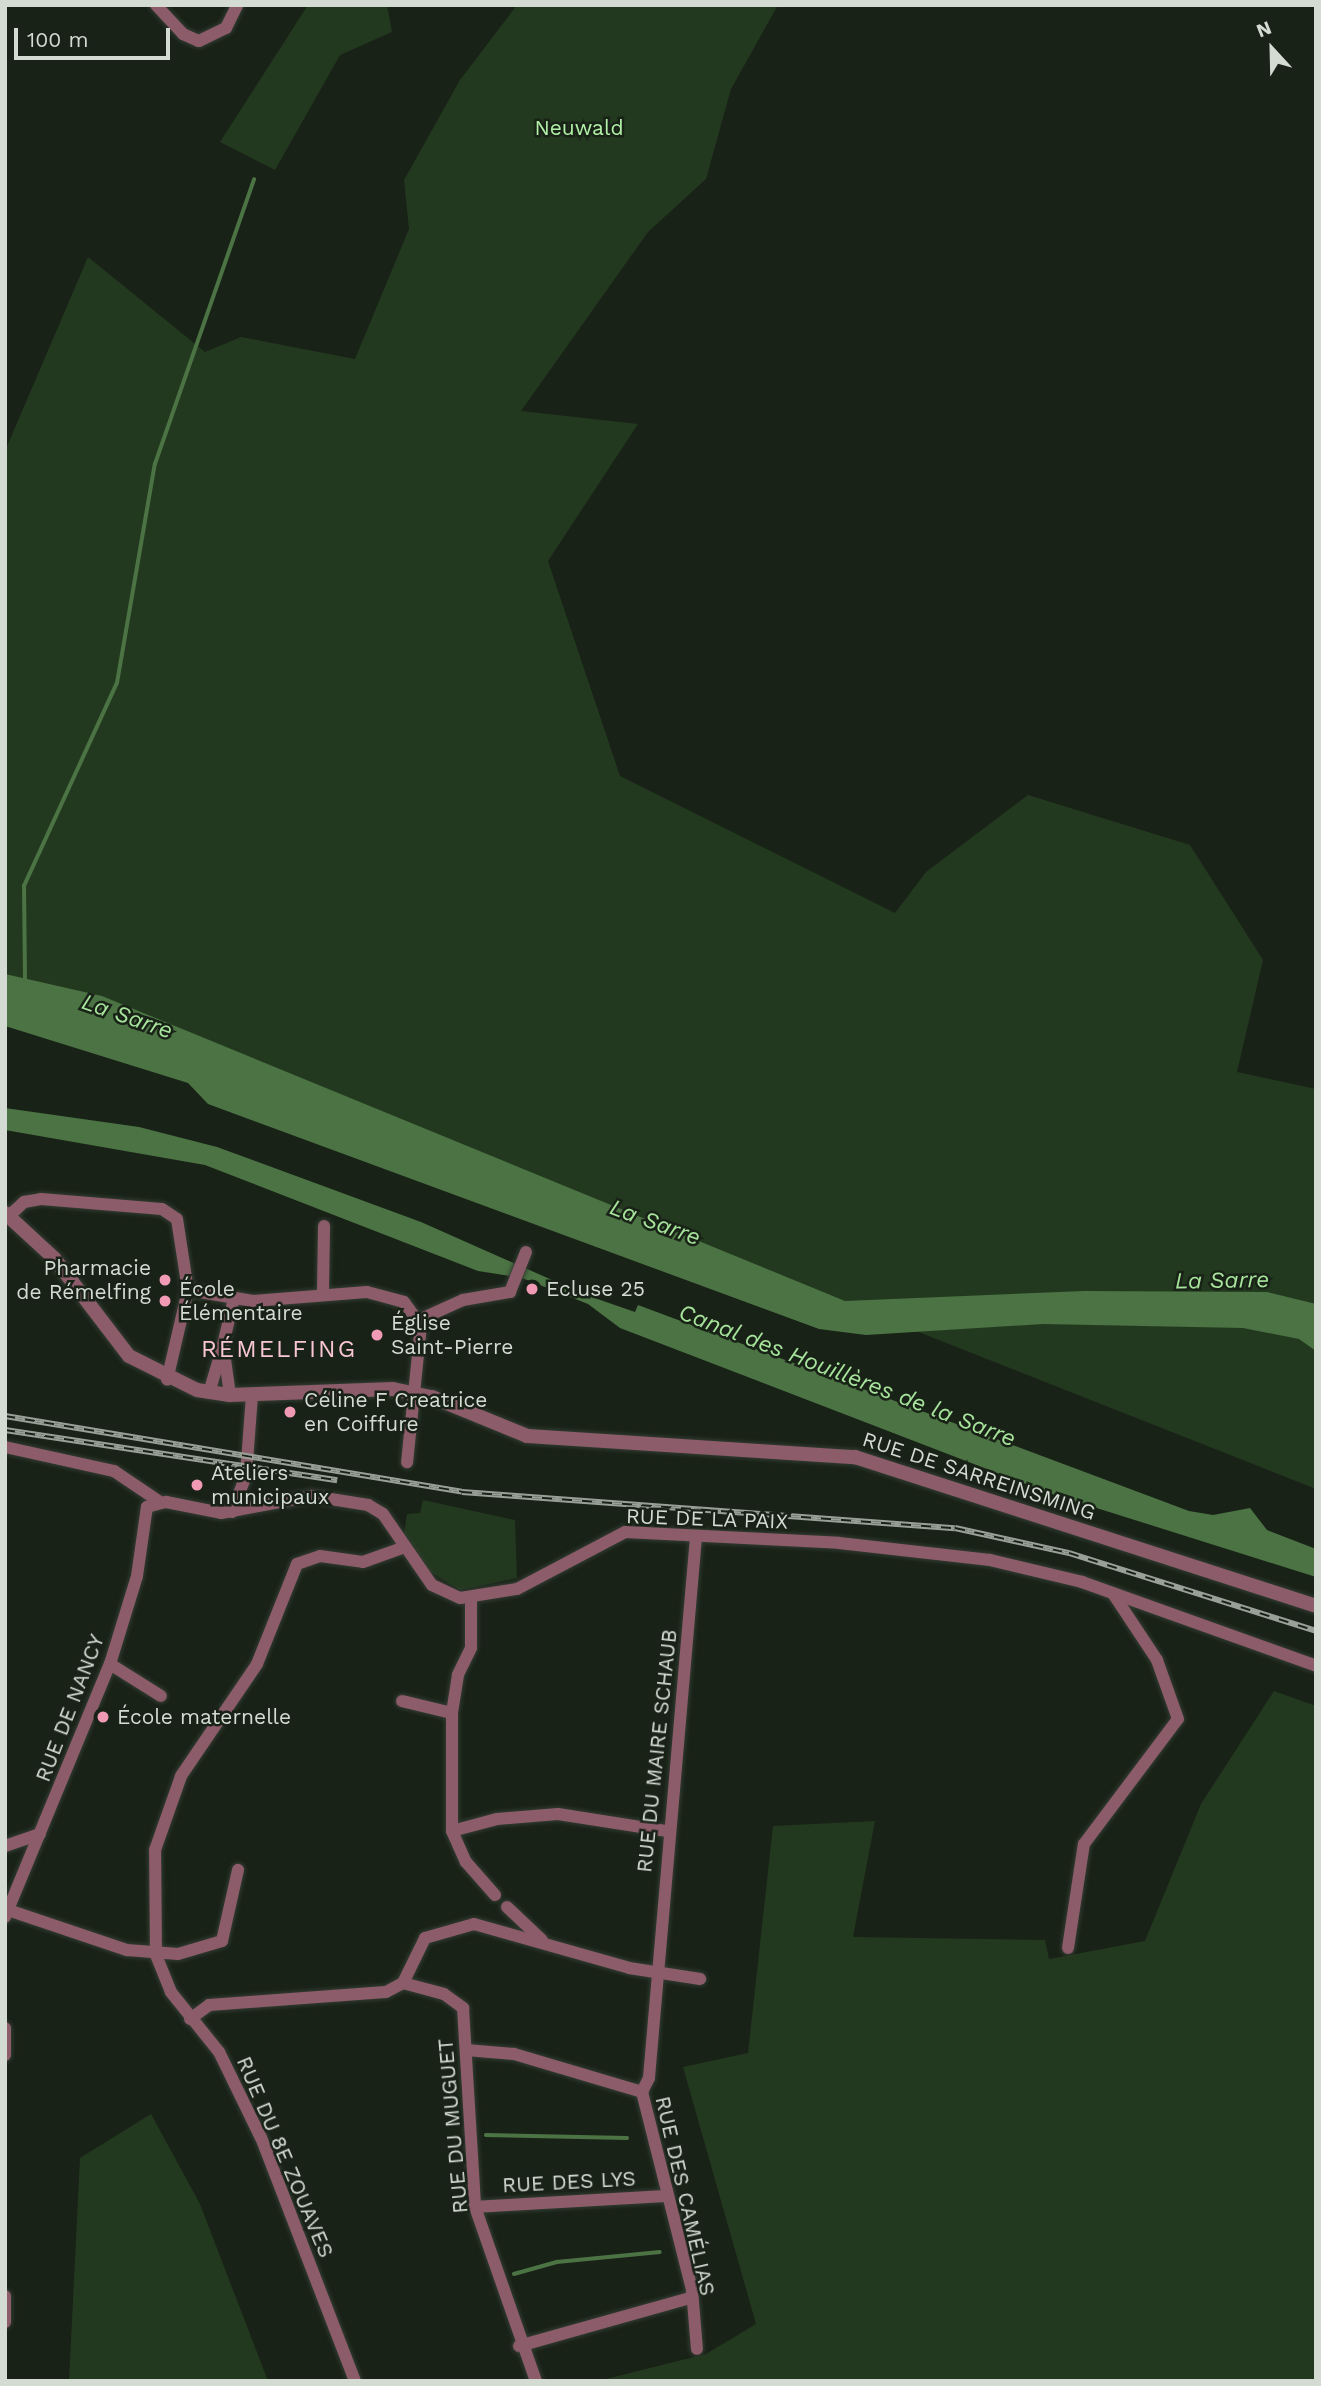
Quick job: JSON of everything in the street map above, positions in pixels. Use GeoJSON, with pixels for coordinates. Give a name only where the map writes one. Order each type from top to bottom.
{"type":"FeatureCollection","features":[{"type":"Feature","properties":{"kind":"street"},"geometry":{"type":"LineString","coordinates":[[156,5],[199,41],[226,28],[237,5]]}},
{"type":"Feature","properties":{"kind":"street"},"geometry":{"type":"LineString","coordinates":[[167,1380],[188,1290],[183,1231],[162,1209],[35,1199],[7,1214],[54,1258],[113,1341],[167,1380],[209,1393],[230,1395],[418,1393]]}},
{"type":"Feature","properties":{"kind":"street"},"geometry":{"type":"LineString","coordinates":[[323,1292],[324,1226]]}},
{"type":"Feature","properties":{"kind":"street"},"geometry":{"type":"LineString","coordinates":[[421,1319],[463,1300],[512,1289],[525,1255]]}},
{"type":"Feature","properties":{"kind":"street"},"geometry":{"type":"LineString","coordinates":[[188,1290],[234,1298],[323,1292],[385,1294],[404,1302],[421,1319],[418,1393],[407,1462]]}},
{"type":"Feature","properties":{"kind":"street"},"geometry":{"type":"LineString","coordinates":[[209,1393],[234,1298]]}},
{"type":"Feature","properties":{"kind":"street"},"geometry":{"type":"LineString","coordinates":[[223,1345],[230,1395]]}},
{"type":"Feature","properties":{"kind":"street","name":"RUE DE SARREINSMING"},"geometry":{"type":"LineString","coordinates":[[418,1393],[527,1436],[804,1450],[876,1462],[1316,1606]]}},
{"type":"Feature","properties":{"kind":"street"},"geometry":{"type":"LineString","coordinates":[[232,1512],[244,1483],[252,1395]]}},
{"type":"Feature","properties":{"kind":"street"},"geometry":{"type":"LineString","coordinates":[[5,1447],[103,1468],[131,1481],[160,1502]]}},
{"type":"Feature","properties":{"kind":"street"},"geometry":{"type":"LineString","coordinates":[[131,1481],[147,1507]]}},
{"type":"Feature","properties":{"kind":"street"},"geometry":{"type":"LineString","coordinates":[[244,1483],[252,1507]]}},
{"type":"Feature","properties":{"kind":"street","name":"RUE DE LA PAIX"},"geometry":{"type":"LineString","coordinates":[[147,1507],[160,1502],[232,1512],[312,1496],[368,1505],[439,1590],[471,1597],[517,1588],[617,1533],[696,1536],[990,1560],[1114,1595],[1316,1666]]}},
{"type":"Feature","properties":{"kind":"street","name":"RUE DE NANCY"},"geometry":{"type":"LineString","coordinates":[[7,1913],[110,1664],[137,1576],[147,1507]]}},
{"type":"Feature","properties":{"kind":"street","name":"RUE DU MAIRE SCHAUB"},"geometry":{"type":"LineString","coordinates":[[659,1970],[666,1831],[696,1536]]}},
{"type":"Feature","properties":{"kind":"street","name":"RUE DU 8E ZOUAVES"},"geometry":{"type":"LineString","coordinates":[[355,2381],[261,2138],[219,2052],[190,2019],[155,1952],[155,1850],[164,1817],[181,1776],[257,1664],[298,1564],[320,1556],[363,1562],[405,1548]]}},
{"type":"Feature","properties":{"kind":"street"},"geometry":{"type":"LineString","coordinates":[[1068,1948],[1084,1844],[1178,1719],[1157,1660],[1114,1595]]}},
{"type":"Feature","properties":{"kind":"street"},"geometry":{"type":"LineString","coordinates":[[471,1597],[471,1648],[458,1675],[453,1713],[452,1831],[466,1862],[495,1895]]}},
{"type":"Feature","properties":{"kind":"street"},"geometry":{"type":"LineString","coordinates":[[110,1664],[161,1696]]}},
{"type":"Feature","properties":{"kind":"street"},"geometry":{"type":"LineString","coordinates":[[402,1701],[453,1713]]}},
{"type":"Feature","properties":{"kind":"street"},"geometry":{"type":"LineString","coordinates":[[452,1831],[496,1819],[558,1814],[666,1831]]}},
{"type":"Feature","properties":{"kind":"street"},"geometry":{"type":"LineString","coordinates":[[5,1846],[40,1835]]}},
{"type":"Feature","properties":{"kind":"street"},"geometry":{"type":"LineString","coordinates":[[7,1913],[30,1915],[155,1952],[222,1941],[238,1870]]}},
{"type":"Feature","properties":{"kind":"street"},"geometry":{"type":"LineString","coordinates":[[14,1895],[30,1915]]}},
{"type":"Feature","properties":{"kind":"street"},"geometry":{"type":"LineString","coordinates":[[507,1906],[543,1942]]}},
{"type":"Feature","properties":{"kind":"street"},"geometry":{"type":"LineString","coordinates":[[190,2019],[209,2006],[386,1992],[403,1983],[425,1938],[448,1926],[474,1924],[700,1979]]}},
{"type":"Feature","properties":{"kind":"street","name":"RUE DES CAMÉLIAS"},"geometry":{"type":"LineString","coordinates":[[659,1970],[649,2078],[642,2092],[664,2196],[690,2298],[697,2349]]}},
{"type":"Feature","properties":{"kind":"street","name":"RUE DU MUGUET"},"geometry":{"type":"LineString","coordinates":[[403,1983],[444,1994],[463,2008],[475,2207],[519,2346],[536,2381]]}},
{"type":"Feature","properties":{"kind":"street"},"geometry":{"type":"LineString","coordinates":[[5,2028],[5,2054]]}},
{"type":"Feature","properties":{"kind":"street"},"geometry":{"type":"LineString","coordinates":[[466,2050],[514,2054],[642,2092]]}},
{"type":"Feature","properties":{"kind":"street","name":"RUE DES LYS"},"geometry":{"type":"LineString","coordinates":[[475,2207],[664,2196]]}},
{"type":"Feature","properties":{"kind":"street"},"geometry":{"type":"LineString","coordinates":[[5,2296],[5,2322]]}},
{"type":"Feature","properties":{"kind":"street"},"geometry":{"type":"LineString","coordinates":[[519,2346],[690,2298]]}},
{"type":"Feature","properties":{"kind":"green space"},"geometry":{"type":"Polygon","coordinates":[[[308,5],[387,5],[392,32],[340,55],[275,170],[220,142],[308,5]]]}},
{"type":"Feature","properties":{"kind":"green space","name":"Neuwald"},"geometry":{"type":"Polygon","coordinates":[[[517,5],[778,5],[731,89],[706,179],[648,232],[521,411],[638,424],[548,561],[620,776],[895,913],[926,872],[1028,795],[1190,845],[1263,960],[1237,1072],[1316,1089],[1316,1489],[726,1256],[5,994],[5,451],[88,257],[205,352],[241,337],[355,359],[409,229],[404,180],[460,80],[517,5]]]}},
{"type":"Feature","properties":{"kind":"green space"},"geometry":{"type":"Polygon","coordinates":[[[423,1500],[515,1520],[517,1578],[460,1590],[429,1571],[404,1534],[407,1514],[420,1513],[423,1500]]]}},
{"type":"Feature","properties":{"kind":"green space"},"geometry":{"type":"Polygon","coordinates":[[[1274,1691],[1316,1706],[1316,2381],[598,2381],[706,2354],[756,2324],[683,2067],[748,2053],[773,1826],[875,1821],[853,1937],[1045,1940],[1049,1959],[1145,1941],[1201,1804],[1274,1691]]]}},
{"type":"Feature","properties":{"kind":"green space"},"geometry":{"type":"Polygon","coordinates":[[[151,2114],[200,2204],[268,2381],[69,2381],[80,2158],[151,2114]]]}},
{"type":"Feature","properties":{"kind":"water","name":"La Sarre"},"geometry":{"type":"Polygon","coordinates":[[[5,974],[102,996],[845,1301],[1084,1291],[1267,1292],[1316,1304],[1316,1351],[1299,1339],[1243,1328],[1043,1324],[866,1335],[819,1329],[208,1104],[188,1083],[5,1026],[5,974]]]}},
{"type":"Feature","properties":{"kind":"water"},"geometry":{"type":"Polygon","coordinates":[[[5,1108],[139,1127],[217,1147],[421,1222],[586,1295],[635,1312],[638,1305],[1189,1511],[1213,1515],[1250,1508],[1267,1530],[1316,1549],[1316,1577],[1052,1494],[620,1328],[588,1304],[522,1278],[478,1271],[205,1165],[5,1130],[5,1108]]]}},
{"type":"Feature","properties":{"kind":"waterway"},"geometry":{"type":"LineString","coordinates":[[25,980],[24,886],[117,683],[155,464],[254,180]]}},
{"type":"Feature","properties":{"kind":"waterway"},"geometry":{"type":"LineString","coordinates":[[486,2135],[627,2138]]}},
{"type":"Feature","properties":{"kind":"waterway"},"geometry":{"type":"LineString","coordinates":[[514,2274],[557,2262],[660,2252]]}},
{"type":"Feature","properties":{"kind":"railway"},"geometry":{"type":"LineString","coordinates":[[5,1416],[462,1492],[955,1528],[1069,1553],[1316,1631]]}},
{"type":"Feature","properties":{"kind":"railway"},"geometry":{"type":"LineString","coordinates":[[5,1430],[337,1480]]}},
{"type":"Feature","properties":{"kind":"place","name":"Pharmacie de Rémelfing"},"geometry":{"type":"Point","coordinates":[165,1280]}},
{"type":"Feature","properties":{"kind":"place","name":"Ecluse 25"},"geometry":{"type":"Point","coordinates":[532,1289]}},
{"type":"Feature","properties":{"kind":"place","name":"École Élémentaire"},"geometry":{"type":"Point","coordinates":[165,1301]}},
{"type":"Feature","properties":{"kind":"place","name":"Église Saint-Pierre"},"geometry":{"type":"Point","coordinates":[377,1335]}},
{"type":"Feature","properties":{"kind":"place","name":"Céline F Creatrice en Coiffure"},"geometry":{"type":"Point","coordinates":[290,1412]}},
{"type":"Feature","properties":{"kind":"place","name":"Ateliers municipaux"},"geometry":{"type":"Point","coordinates":[197,1485]}},
{"type":"Feature","properties":{"kind":"place","name":"École maternelle"},"geometry":{"type":"Point","coordinates":[103,1717]}},
{"type":"Feature","properties":{"kind":"district","name":"RÉMELFING"},"geometry":{"type":"Point","coordinates":[279,1350]}},
{"type":"Feature","properties":{"kind":"water label","name":"Canal des Houillères de la Sarre"},"geometry":{"type":"Point","coordinates":[847,1376]}}]}
